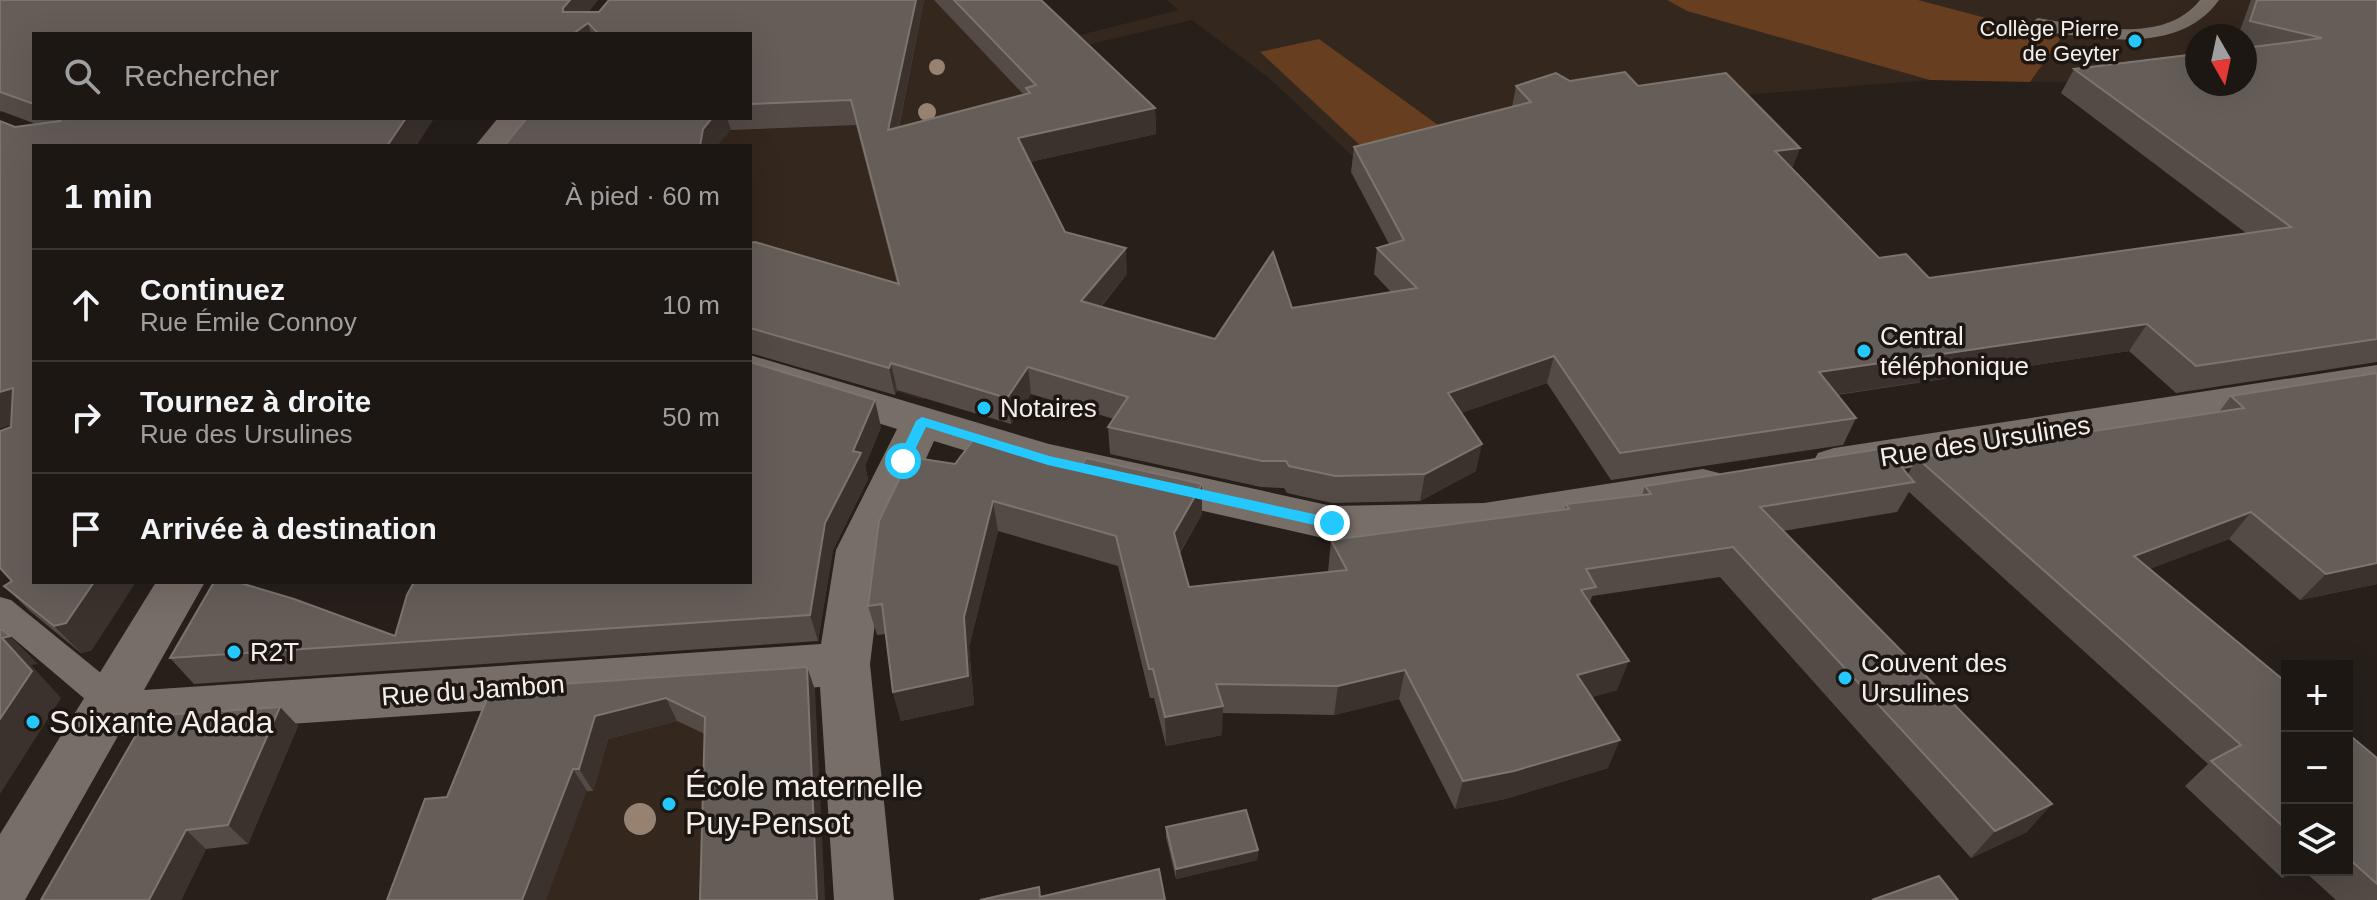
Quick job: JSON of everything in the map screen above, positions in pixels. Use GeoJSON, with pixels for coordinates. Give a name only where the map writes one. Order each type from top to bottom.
{"type":"FeatureCollection","features":[{"type":"Feature","properties":{"kind":"street"},"geometry":{"type":"LineString","coordinates":[[494,144],[514,120]]}},
{"type":"Feature","properties":{"kind":"street"},"geometry":{"type":"LineString","coordinates":[[752,370],[1048,460],[1332,523],[1484,520],[1735,480]]}},
{"type":"Feature","properties":{"kind":"street","name":"Rue des Ursulines"},"geometry":{"type":"LineString","coordinates":[[1797,470],[2377,379]]}},
{"type":"Feature","properties":{"kind":"street"},"geometry":{"type":"LineString","coordinates":[[864,900],[844,664],[860,550],[922,421]]}},
{"type":"Feature","properties":{"kind":"street"},"geometry":{"type":"LineString","coordinates":[[0,887],[180,584]]}},
{"type":"Feature","properties":{"kind":"street","name":"Rue du Jambon"},"geometry":{"type":"LineString","coordinates":[[107,708],[844,664]]}},
{"type":"Feature","properties":{"kind":"lane"},"geometry":{"type":"LineString","coordinates":[[2038,24],[2110,34],[2156,31],[2194,18],[2210,0]]}},
{"type":"Feature","properties":{"kind":"lane"},"geometry":{"type":"LineString","coordinates":[[0,609],[107,708]]}},
{"type":"Feature","properties":{"kind":"shaded area"},"geometry":{"type":"Polygon","coordinates":[[[820,0],[1018,0],[1060,40],[1179,10],[1166,0],[2290,0],[2257,62],[2257,24],[2185,24],[2185,84],[1930,80],[1717,97],[1364,167],[1269,78],[1192,20],[1070,49],[1155,134],[1061,154],[997,173],[945,376],[923,400],[752,347],[752,144],[701,144],[746,120],[752,120],[752,115],[820,0]]]}},
{"type":"Feature","properties":{"kind":"shaded area"},"geometry":{"type":"Polygon","coordinates":[[[1667,0],[1918,0],[2061,38],[2030,82],[1930,80],[1687,11],[1667,0]]]}},
{"type":"Feature","properties":{"kind":"shaded area"},"geometry":{"type":"Polygon","coordinates":[[[1319,39],[1438,125],[1363,148],[1260,52],[1319,39]]]}},
{"type":"Feature","properties":{"kind":"shaded area","name":"École maternelle Puy-Pensot"},"geometry":{"type":"Polygon","coordinates":[[[815,692],[825,900],[479,900],[548,713],[815,692]]]}},
{"type":"Feature","properties":{"kind":"building"},"geometry":{"type":"Polygon","coordinates":[[[0,0],[570,0],[563,12],[599,12],[609,0],[916,0],[888,130],[1030,93],[1026,88],[1036,85],[954,0],[1041,0],[1155,108],[1018,138],[1065,232],[1126,248],[1081,301],[1215,339],[1273,252],[1292,308],[1417,288],[1377,248],[1404,240],[1354,147],[1531,102],[1516,86],[1556,73],[1570,81],[1625,72],[1638,86],[1726,73],[1800,148],[1775,151],[1879,258],[1906,254],[1929,278],[2291,227],[2074,69],[2185,55],[2185,96],[2257,96],[2257,46],[2322,38],[2250,21],[2257,0],[2377,0],[2377,339],[2196,366],[2147,324],[1819,372],[1856,418],[1620,453],[1554,356],[1448,393],[1482,444],[1425,474],[1335,476],[1289,466],[1286,461],[1262,461],[1108,427],[1128,397],[1028,367],[1007,398],[891,363],[889,368],[752,329],[752,243],[899,284],[851,100],[752,104],[752,32],[597,32],[588,23],[576,32],[32,32],[32,103],[0,92],[0,0]]]}},
{"type":"Feature","properties":{"kind":"building"},"geometry":{"type":"Polygon","coordinates":[[[405,120],[388,144],[32,144],[32,584],[93,584],[66,623],[54,626],[4,586],[12,581],[0,568],[0,431],[11,427],[13,388],[0,392],[0,121],[15,127],[60,121],[405,120]]]}},
{"type":"Feature","properties":{"kind":"building"},"geometry":{"type":"Polygon","coordinates":[[[525,120],[710,120],[703,129],[700,144],[506,144],[525,120]]]}},
{"type":"Feature","properties":{"kind":"building"},"geometry":{"type":"Polygon","coordinates":[[[752,363],[875,400],[853,451],[861,453],[825,523],[810,615],[170,658],[213,584],[244,584],[395,636],[413,584],[752,584],[752,363]]]}},
{"type":"Feature","properties":{"kind":"building"},"geometry":{"type":"Polygon","coordinates":[[[2377,373],[2377,563],[2326,574],[2251,512],[2134,556],[2281,678],[2281,825],[2211,761],[2241,745],[1917,458],[2244,408],[2231,396],[2377,373]]]}},
{"type":"Feature","properties":{"kind":"building"},"geometry":{"type":"Polygon","coordinates":[[[974,439],[1079,469],[1086,458],[1202,484],[1174,533],[1189,587],[1347,570],[1331,540],[1569,509],[1566,504],[1651,494],[1645,486],[1886,448],[1914,482],[1760,507],[2052,804],[1995,831],[1733,547],[1586,569],[1596,587],[1581,590],[1629,661],[1577,675],[1620,740],[1514,771],[1463,781],[1405,670],[1338,686],[1216,684],[1223,706],[1165,717],[1153,669],[1149,669],[1116,536],[993,501],[964,617],[968,676],[893,692],[882,604],[868,606],[879,521],[910,457],[955,464],[974,439]]]}},
{"type":"Feature","properties":{"kind":"building"},"geometry":{"type":"Polygon","coordinates":[[[0,628],[10,636],[2,638],[32,671],[0,719],[0,628]]]}},
{"type":"Feature","properties":{"kind":"building"},"geometry":{"type":"Polygon","coordinates":[[[807,667],[817,900],[700,900],[705,717],[666,698],[595,716],[579,769],[573,769],[522,900],[387,900],[425,799],[447,797],[491,689],[807,667]]]}},
{"type":"Feature","properties":{"kind":"building"},"geometry":{"type":"Polygon","coordinates":[[[280,707],[228,825],[186,830],[149,900],[41,900],[147,716],[280,707]]]}},
{"type":"Feature","properties":{"kind":"building"},"geometry":{"type":"Polygon","coordinates":[[[2353,738],[2377,758],[2377,884],[2353,862],[2353,738]]]}},
{"type":"Feature","properties":{"kind":"building"},"geometry":{"type":"Polygon","coordinates":[[[1246,810],[1258,850],[1176,869],[1166,827],[1246,810]]]}},
{"type":"Feature","properties":{"kind":"building"},"geometry":{"type":"Polygon","coordinates":[[[1159,869],[1165,900],[980,900],[1039,887],[1040,897],[1159,869]]]}},
{"type":"Feature","properties":{"kind":"building"},"geometry":{"type":"Polygon","coordinates":[[[1939,876],[1958,900],[1872,900],[1939,876]]]}},
{"type":"Feature","properties":{"kind":"place","name":"Collège Pierre de Geyter"},"geometry":{"type":"Point","coordinates":[2135,41]}},
{"type":"Feature","properties":{"kind":"place","name":"Central téléphonique"},"geometry":{"type":"Point","coordinates":[1864,351]}},
{"type":"Feature","properties":{"kind":"place","name":"Notaires"},"geometry":{"type":"Point","coordinates":[984,408]}},
{"type":"Feature","properties":{"kind":"place","name":"R2T"},"geometry":{"type":"Point","coordinates":[234,652]}},
{"type":"Feature","properties":{"kind":"place","name":"Couvent des Ursulines"},"geometry":{"type":"Point","coordinates":[1845,678]}},
{"type":"Feature","properties":{"kind":"place","name":"Soixante Adada"},"geometry":{"type":"Point","coordinates":[33,722]}},
{"type":"Feature","properties":{"kind":"place","name":"École maternelle Puy-Pensot"},"geometry":{"type":"Point","coordinates":[669,804]}},
{"type":"Feature","properties":{"kind":"route"},"geometry":{"type":"LineString","coordinates":[[903,461],[922,421],[1048,460],[1332,523]]}}]}
